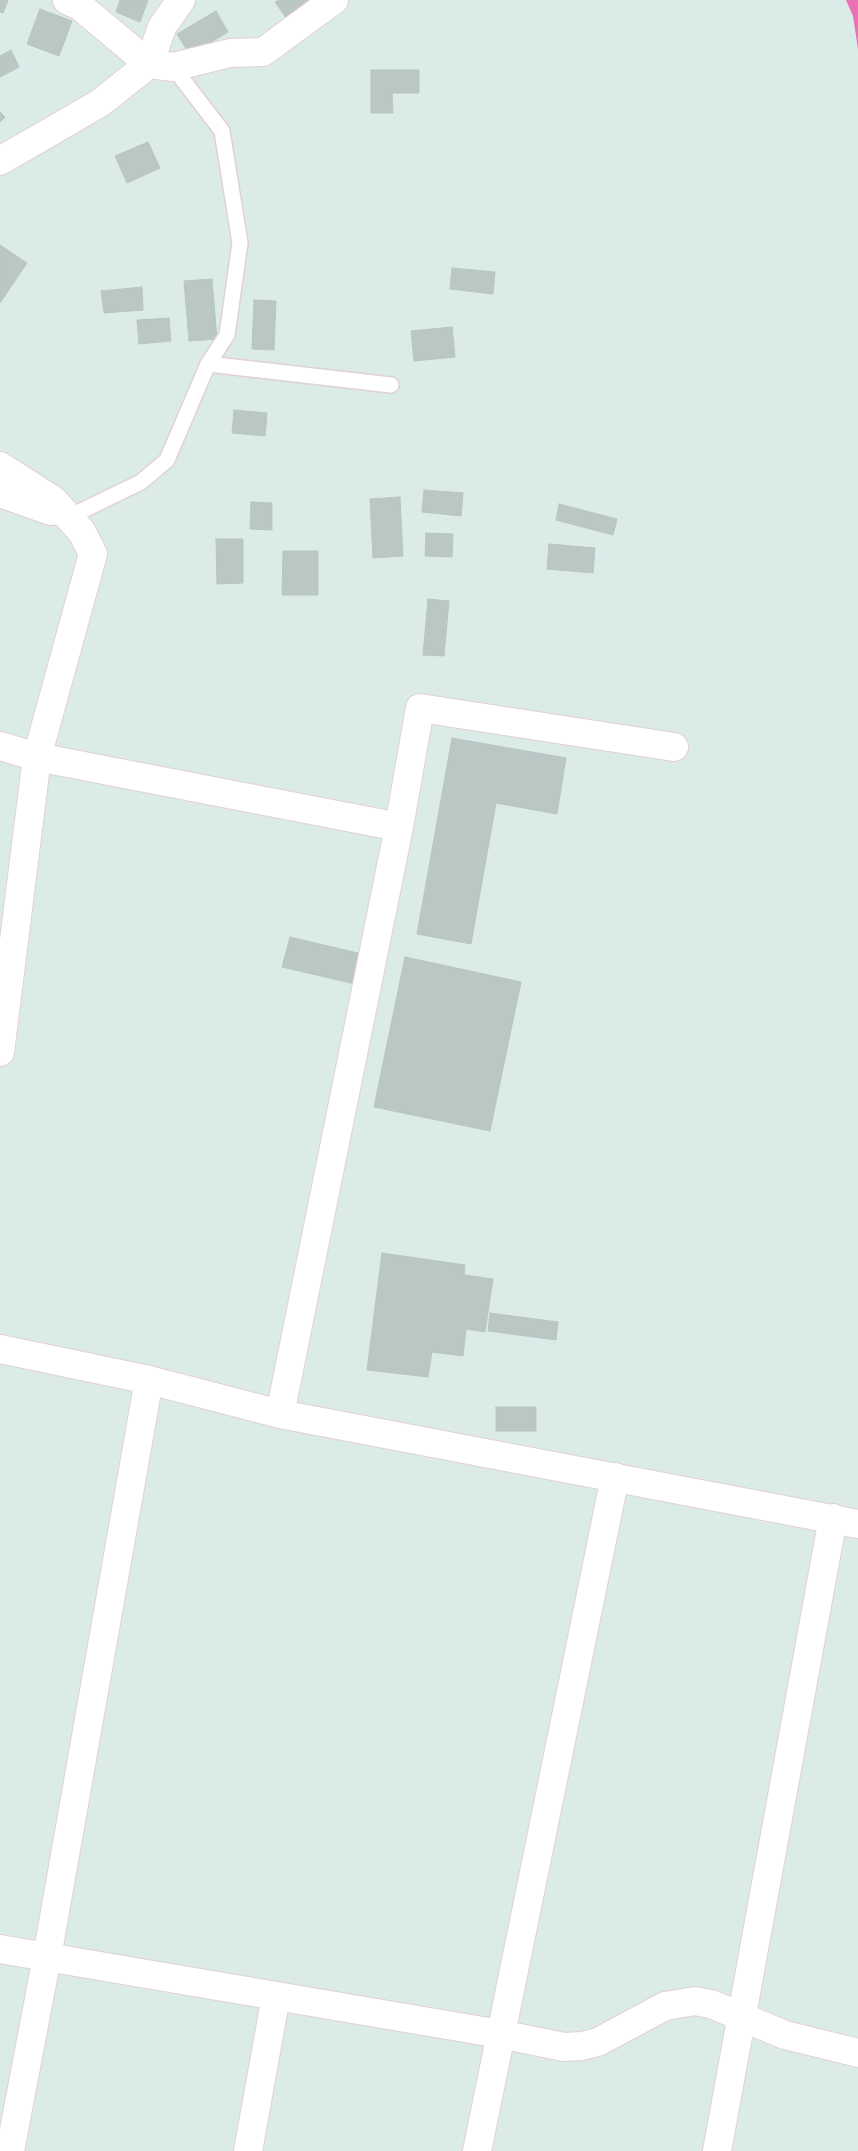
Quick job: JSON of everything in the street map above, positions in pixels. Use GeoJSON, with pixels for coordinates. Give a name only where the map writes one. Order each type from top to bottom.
{"type":"FeatureCollection","features":[{"type":"Feature","properties":{"kind":"street"},"geometry":{"type":"LineString","coordinates":[[67,0],[81,7],[161,65]]}},
{"type":"Feature","properties":{"kind":"street"},"geometry":{"type":"LineString","coordinates":[[161,65],[162,27],[181,0]]}},
{"type":"Feature","properties":{"kind":"street"},"geometry":{"type":"LineString","coordinates":[[0,161],[161,65],[230,53],[263,52],[334,0]]}},
{"type":"Feature","properties":{"kind":"street"},"geometry":{"type":"LineString","coordinates":[[0,466],[53,500],[82,532],[93,554],[37,758],[4,974],[0,1052]]}},
{"type":"Feature","properties":{"kind":"street"},"geometry":{"type":"LineString","coordinates":[[0,493],[69,517]]}},
{"type":"Feature","properties":{"kind":"street"},"geometry":{"type":"LineString","coordinates":[[280,1414],[399,827],[420,708],[674,747]]}},
{"type":"Feature","properties":{"kind":"street"},"geometry":{"type":"LineString","coordinates":[[0,746],[37,758],[399,827]]}},
{"type":"Feature","properties":{"kind":"street"},"geometry":{"type":"LineString","coordinates":[[0,1349],[148,1380],[280,1414],[845,1521],[717,2151]]}},
{"type":"Feature","properties":{"kind":"street"},"geometry":{"type":"LineString","coordinates":[[10,2151],[47,1958],[148,1380]]}},
{"type":"Feature","properties":{"kind":"street"},"geometry":{"type":"LineString","coordinates":[[477,2151],[615,1477]]}},
{"type":"Feature","properties":{"kind":"street"},"geometry":{"type":"LineString","coordinates":[[0,1950],[500,2034],[564,2047],[582,2046],[598,2042],[665,2006],[680,2002],[711,2004],[785,2035],[858,2053]]}},
{"type":"Feature","properties":{"kind":"street"},"geometry":{"type":"LineString","coordinates":[[248,2151],[276,1996]]}},
{"type":"Feature","properties":{"kind":"lane"},"geometry":{"type":"LineString","coordinates":[[69,517],[141,482],[167,460],[208,364],[227,336],[240,243],[222,131],[161,65]]}},
{"type":"Feature","properties":{"kind":"lane"},"geometry":{"type":"LineString","coordinates":[[208,364],[391,385]]}},
{"type":"Feature","properties":{"kind":"shaded area"},"geometry":{"type":"Polygon","coordinates":[[[846,0],[858,0],[858,49],[853,16],[846,0]]]}},
{"type":"Feature","properties":{"kind":"building"},"geometry":{"type":"Polygon","coordinates":[[[0,0],[8,0],[3,13],[0,12],[0,0]]]}},
{"type":"Feature","properties":{"kind":"building"},"geometry":{"type":"Polygon","coordinates":[[[120,0],[148,0],[140,22],[116,12],[120,0]]]}},
{"type":"Feature","properties":{"kind":"building"},"geometry":{"type":"Polygon","coordinates":[[[279,0],[314,0],[287,19],[275,2],[279,0]]]}},
{"type":"Feature","properties":{"kind":"building"},"geometry":{"type":"Polygon","coordinates":[[[40,9],[72,21],[59,56],[27,44],[40,9]]]}},
{"type":"Feature","properties":{"kind":"building"},"geometry":{"type":"Polygon","coordinates":[[[216,11],[228,32],[190,55],[177,34],[216,11]]]}},
{"type":"Feature","properties":{"kind":"building"},"geometry":{"type":"Polygon","coordinates":[[[11,50],[19,67],[0,77],[0,56],[11,50]]]}},
{"type":"Feature","properties":{"kind":"building"},"geometry":{"type":"Polygon","coordinates":[[[371,70],[419,70],[419,93],[392,93],[393,113],[371,113],[371,70]]]}},
{"type":"Feature","properties":{"kind":"building"},"geometry":{"type":"Polygon","coordinates":[[[0,112],[5,117],[0,122],[0,112]]]}},
{"type":"Feature","properties":{"kind":"building"},"geometry":{"type":"Polygon","coordinates":[[[148,142],[160,168],[127,183],[115,156],[148,142]]]}},
{"type":"Feature","properties":{"kind":"building"},"geometry":{"type":"Polygon","coordinates":[[[0,245],[27,263],[0,303],[0,245]]]}},
{"type":"Feature","properties":{"kind":"building"},"geometry":{"type":"Polygon","coordinates":[[[452,268],[495,272],[493,294],[450,289],[452,268]]]}},
{"type":"Feature","properties":{"kind":"building"},"geometry":{"type":"Polygon","coordinates":[[[212,279],[217,339],[189,341],[184,281],[212,279]]]}},
{"type":"Feature","properties":{"kind":"building"},"geometry":{"type":"Polygon","coordinates":[[[142,287],[143,310],[104,313],[101,291],[142,287]]]}},
{"type":"Feature","properties":{"kind":"building"},"geometry":{"type":"Polygon","coordinates":[[[254,300],[276,301],[274,350],[252,349],[254,300]]]}},
{"type":"Feature","properties":{"kind":"building"},"geometry":{"type":"Polygon","coordinates":[[[169,318],[171,341],[139,344],[137,320],[169,318]]]}},
{"type":"Feature","properties":{"kind":"building"},"geometry":{"type":"Polygon","coordinates":[[[452,327],[455,357],[414,361],[411,331],[452,327]]]}},
{"type":"Feature","properties":{"kind":"building"},"geometry":{"type":"Polygon","coordinates":[[[234,410],[267,413],[265,436],[232,433],[234,410]]]}},
{"type":"Feature","properties":{"kind":"building"},"geometry":{"type":"Polygon","coordinates":[[[424,490],[463,493],[461,516],[422,512],[424,490]]]}},
{"type":"Feature","properties":{"kind":"building"},"geometry":{"type":"Polygon","coordinates":[[[400,497],[403,556],[373,558],[370,499],[400,497]]]}},
{"type":"Feature","properties":{"kind":"building"},"geometry":{"type":"Polygon","coordinates":[[[251,502],[272,503],[272,530],[250,529],[251,502]]]}},
{"type":"Feature","properties":{"kind":"building"},"geometry":{"type":"Polygon","coordinates":[[[559,504],[617,519],[613,535],[556,520],[559,504]]]}},
{"type":"Feature","properties":{"kind":"building"},"geometry":{"type":"Polygon","coordinates":[[[426,533],[453,534],[452,557],[425,556],[426,533]]]}},
{"type":"Feature","properties":{"kind":"building"},"geometry":{"type":"Polygon","coordinates":[[[216,539],[243,539],[243,583],[217,584],[216,539]]]}},
{"type":"Feature","properties":{"kind":"building"},"geometry":{"type":"Polygon","coordinates":[[[549,544],[595,548],[593,573],[547,569],[549,544]]]}},
{"type":"Feature","properties":{"kind":"building"},"geometry":{"type":"Polygon","coordinates":[[[283,551],[318,551],[318,595],[282,595],[283,551]]]}},
{"type":"Feature","properties":{"kind":"building"},"geometry":{"type":"Polygon","coordinates":[[[428,599],[449,601],[444,656],[423,655],[428,599]]]}},
{"type":"Feature","properties":{"kind":"building"},"geometry":{"type":"Polygon","coordinates":[[[452,738],[566,758],[557,814],[496,803],[471,944],[417,934],[452,738]]]}},
{"type":"Feature","properties":{"kind":"building"},"geometry":{"type":"Polygon","coordinates":[[[290,937],[362,954],[355,984],[282,967],[290,937]]]}},
{"type":"Feature","properties":{"kind":"building"},"geometry":{"type":"Polygon","coordinates":[[[405,957],[521,982],[490,1131],[374,1107],[405,957]]]}},
{"type":"Feature","properties":{"kind":"building"},"geometry":{"type":"Polygon","coordinates":[[[382,1253],[465,1265],[464,1275],[493,1279],[485,1332],[466,1329],[463,1356],[432,1352],[428,1377],[367,1370],[382,1253]]]}},
{"type":"Feature","properties":{"kind":"building"},"geometry":{"type":"Polygon","coordinates":[[[490,1313],[558,1322],[556,1340],[488,1331],[490,1313]]]}},
{"type":"Feature","properties":{"kind":"building"},"geometry":{"type":"Polygon","coordinates":[[[496,1407],[536,1407],[536,1431],[496,1431],[496,1407]]]}}]}
